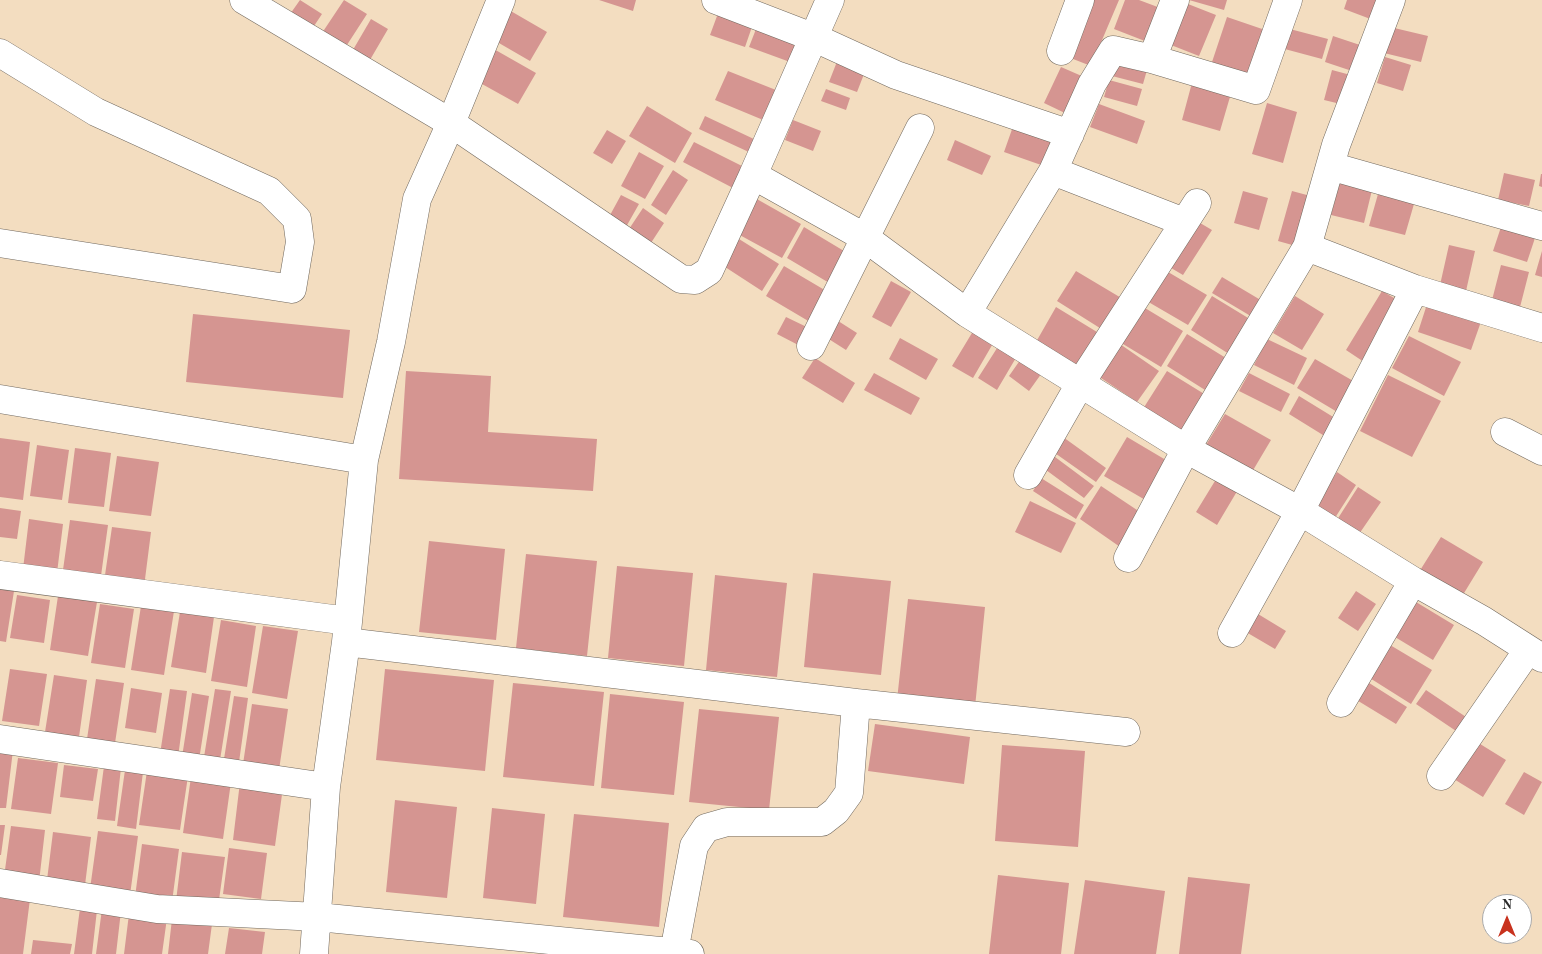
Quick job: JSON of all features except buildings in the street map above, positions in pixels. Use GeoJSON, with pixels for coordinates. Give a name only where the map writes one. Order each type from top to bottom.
{"type":"FeatureCollection","features":[{"type":"Feature","properties":{"kind":"street"},"geometry":{"type":"LineString","coordinates":[[244,0],[451,122],[681,279],[695,280],[709,271],[815,38],[830,0]]}},
{"type":"Feature","properties":{"kind":"street"},"geometry":{"type":"LineString","coordinates":[[314,954],[326,787],[347,631],[364,460],[391,342],[417,199],[441,147],[501,0]]}},
{"type":"Feature","properties":{"kind":"street"},"geometry":{"type":"LineString","coordinates":[[716,0],[815,38],[896,75],[1070,134]]}},
{"type":"Feature","properties":{"kind":"street"},"geometry":{"type":"LineString","coordinates":[[1061,51],[1080,0]]}},
{"type":"Feature","properties":{"kind":"street"},"geometry":{"type":"LineString","coordinates":[[1152,59],[1175,0]]}},
{"type":"Feature","properties":{"kind":"street"},"geometry":{"type":"LineString","coordinates":[[967,313],[1054,171],[1092,84],[1113,50],[1152,59],[1256,90],[1288,0]]}},
{"type":"Feature","properties":{"kind":"street"},"geometry":{"type":"LineString","coordinates":[[1128,558],[1186,449],[1306,247],[1330,166],[1391,0]]}},
{"type":"Feature","properties":{"kind":"street"},"geometry":{"type":"LineString","coordinates":[[0,53],[96,112],[268,191],[297,219],[300,242],[292,289],[0,243]]}},
{"type":"Feature","properties":{"kind":"street"},"geometry":{"type":"LineString","coordinates":[[811,346],[920,128]]}},
{"type":"Feature","properties":{"kind":"street"},"geometry":{"type":"LineString","coordinates":[[1330,166],[1542,226]]}},
{"type":"Feature","properties":{"kind":"street"},"geometry":{"type":"LineString","coordinates":[[1028,475],[1080,384],[1190,213],[1054,171]]}},
{"type":"Feature","properties":{"kind":"street"},"geometry":{"type":"LineString","coordinates":[[753,175],[864,237],[967,313],[1186,449],[1300,511],[1412,581],[1484,621],[1535,654],[1441,776]]}},
{"type":"Feature","properties":{"kind":"street"},"geometry":{"type":"LineString","coordinates":[[1306,247],[1414,289],[1542,328]]}},
{"type":"Feature","properties":{"kind":"street"},"geometry":{"type":"LineString","coordinates":[[1232,633],[1300,511],[1414,289]]}},
{"type":"Feature","properties":{"kind":"street"},"geometry":{"type":"LineString","coordinates":[[0,399],[364,460]]}},
{"type":"Feature","properties":{"kind":"street"},"geometry":{"type":"LineString","coordinates":[[1505,432],[1542,451]]}},
{"type":"Feature","properties":{"kind":"street"},"geometry":{"type":"LineString","coordinates":[[0,575],[347,631],[856,703],[1126,732]]}},
{"type":"Feature","properties":{"kind":"street"},"geometry":{"type":"LineString","coordinates":[[1341,703],[1412,581]]}},
{"type":"Feature","properties":{"kind":"street"},"geometry":{"type":"LineString","coordinates":[[0,883],[157,909],[318,917],[682,953],[694,846],[706,828],[727,822],[822,822],[836,811],[849,793],[856,703]]}},
{"type":"Feature","properties":{"kind":"street"},"geometry":{"type":"LineString","coordinates":[[0,739],[326,787]]}}]}
